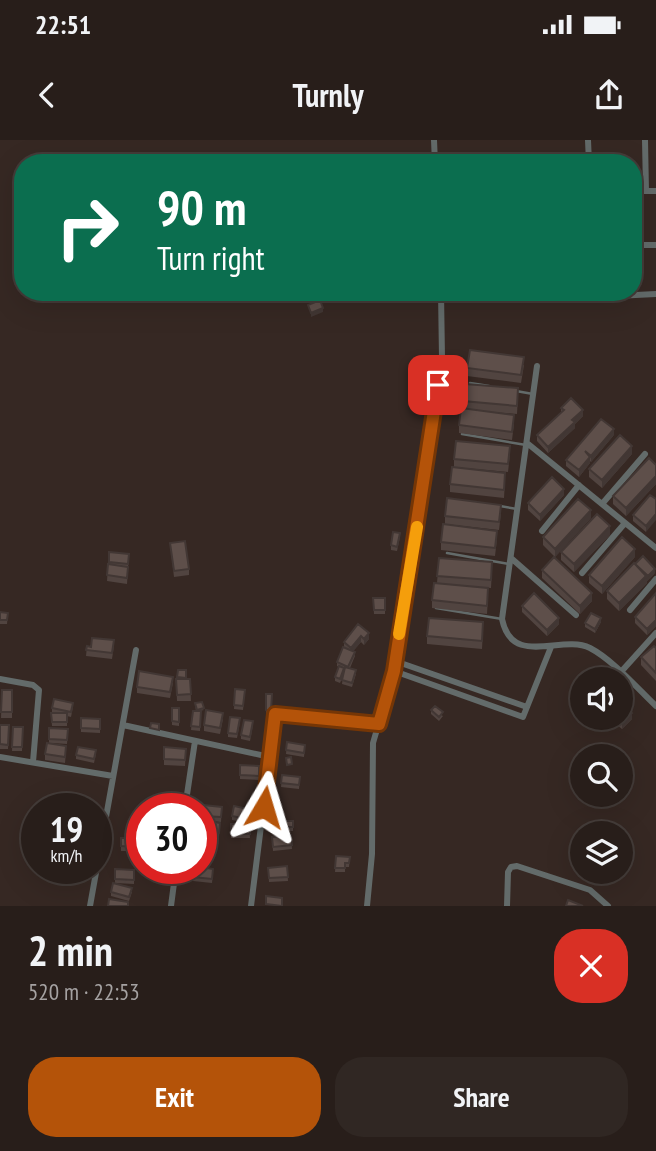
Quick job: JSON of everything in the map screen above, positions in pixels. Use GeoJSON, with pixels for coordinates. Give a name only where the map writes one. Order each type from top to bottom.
{"type":"FeatureCollection","features":[{"type":"Feature","properties":{"kind":"street"},"geometry":{"type":"LineString","coordinates":[[645,140],[646,191]]}},
{"type":"Feature","properties":{"kind":"street"},"geometry":{"type":"LineString","coordinates":[[642,191],[656,191]]}},
{"type":"Feature","properties":{"kind":"street"},"geometry":{"type":"LineString","coordinates":[[367,906],[372,854],[373,743],[394,671],[431,440],[442,358],[441,301]]}},
{"type":"Feature","properties":{"kind":"street"},"geometry":{"type":"LineString","coordinates":[[537,366],[502,619],[510,639],[521,644],[542,648],[583,645],[613,667]]}},
{"type":"Feature","properties":{"kind":"street"},"geometry":{"type":"LineString","coordinates":[[526,444],[656,548]]}},
{"type":"Feature","properties":{"kind":"street"},"geometry":{"type":"LineString","coordinates":[[602,504],[645,454]]}},
{"type":"Feature","properties":{"kind":"street"},"geometry":{"type":"LineString","coordinates":[[542,531],[579,485]]}},
{"type":"Feature","properties":{"kind":"street"},"geometry":{"type":"LineString","coordinates":[[582,573],[625,523]]}},
{"type":"Feature","properties":{"kind":"street"},"geometry":{"type":"LineString","coordinates":[[510,561],[576,615]]}},
{"type":"Feature","properties":{"kind":"street"},"geometry":{"type":"LineString","coordinates":[[630,610],[656,579]]}},
{"type":"Feature","properties":{"kind":"street"},"geometry":{"type":"LineString","coordinates":[[625,667],[656,633]]}},
{"type":"Feature","properties":{"kind":"street"},"geometry":{"type":"LineString","coordinates":[[394,671],[523,717],[551,647]]}},
{"type":"Feature","properties":{"kind":"street"},"geometry":{"type":"LineString","coordinates":[[90,906],[136,649]]}},
{"type":"Feature","properties":{"kind":"street"},"geometry":{"type":"LineString","coordinates":[[395,661],[527,707]]}},
{"type":"Feature","properties":{"kind":"street"},"geometry":{"type":"LineString","coordinates":[[0,679],[33,685],[39,690],[33,762]]}},
{"type":"Feature","properties":{"kind":"street"},"geometry":{"type":"LineString","coordinates":[[633,685],[656,706]]}},
{"type":"Feature","properties":{"kind":"street"},"geometry":{"type":"LineString","coordinates":[[251,906],[275,714],[379,724]]}},
{"type":"Feature","properties":{"kind":"street"},"geometry":{"type":"LineString","coordinates":[[123,725],[270,757]]}},
{"type":"Feature","properties":{"kind":"street"},"geometry":{"type":"LineString","coordinates":[[187,793],[195,741]]}},
{"type":"Feature","properties":{"kind":"street"},"geometry":{"type":"LineString","coordinates":[[0,757],[113,776]]}},
{"type":"Feature","properties":{"kind":"street"},"geometry":{"type":"LineString","coordinates":[[507,906],[508,872],[511,867],[517,866],[590,890],[608,906]]}},
{"type":"Feature","properties":{"kind":"street"},"geometry":{"type":"LineString","coordinates":[[171,906],[174,884]]}},
{"type":"Feature","properties":{"kind":"lane"},"geometry":{"type":"LineString","coordinates":[[470,383],[495,387]]}},
{"type":"Feature","properties":{"kind":"lane"},"geometry":{"type":"LineString","coordinates":[[508,389],[533,394]]}},
{"type":"Feature","properties":{"kind":"lane"},"geometry":{"type":"LineString","coordinates":[[462,435],[526,444]]}},
{"type":"Feature","properties":{"kind":"lane"},"geometry":{"type":"LineString","coordinates":[[492,505],[517,509]]}},
{"type":"Feature","properties":{"kind":"lane"},"geometry":{"type":"LineString","coordinates":[[447,553],[510,561]]}},
{"type":"Feature","properties":{"kind":"lane"},"geometry":{"type":"LineString","coordinates":[[436,608],[502,619]]}},
{"type":"Feature","properties":{"kind":"building"},"geometry":{"type":"Polygon","coordinates":[[[320,301],[323,308],[311,313],[308,305],[320,301]]]}},
{"type":"Feature","properties":{"kind":"building"},"geometry":{"type":"Polygon","coordinates":[[[470,350],[524,357],[521,375],[467,368],[470,350]]]}},
{"type":"Feature","properties":{"kind":"building"},"geometry":{"type":"Polygon","coordinates":[[[465,384],[518,388],[517,406],[463,401],[465,384]]]}},
{"type":"Feature","properties":{"kind":"building"},"geometry":{"type":"Polygon","coordinates":[[[571,398],[583,410],[572,420],[575,422],[548,447],[537,435],[564,410],[561,408],[571,398]]]}},
{"type":"Feature","properties":{"kind":"building"},"geometry":{"type":"Polygon","coordinates":[[[461,408],[514,415],[512,432],[459,425],[461,408]]]}},
{"type":"Feature","properties":{"kind":"building"},"geometry":{"type":"Polygon","coordinates":[[[601,419],[614,429],[591,456],[585,451],[590,457],[579,470],[566,460],[601,419]]]}},
{"type":"Feature","properties":{"kind":"building"},"geometry":{"type":"Polygon","coordinates":[[[620,435],[632,446],[602,480],[589,469],[620,435]]]}},
{"type":"Feature","properties":{"kind":"building"},"geometry":{"type":"Polygon","coordinates":[[[456,441],[510,446],[508,464],[454,459],[456,441]]]}},
{"type":"Feature","properties":{"kind":"building"},"geometry":{"type":"Polygon","coordinates":[[[649,458],[656,465],[656,476],[626,508],[613,496],[649,458]]]}},
{"type":"Feature","properties":{"kind":"building"},"geometry":{"type":"Polygon","coordinates":[[[452,467],[505,473],[504,490],[450,484],[452,467]]]}},
{"type":"Feature","properties":{"kind":"building"},"geometry":{"type":"Polygon","coordinates":[[[552,477],[564,489],[540,515],[528,503],[552,477]]]}},
{"type":"Feature","properties":{"kind":"building"},"geometry":{"type":"Polygon","coordinates":[[[650,495],[656,499],[656,514],[646,526],[633,515],[650,495]]]}},
{"type":"Feature","properties":{"kind":"building"},"geometry":{"type":"Polygon","coordinates":[[[447,498],[501,505],[499,522],[445,516],[447,498]]]}},
{"type":"Feature","properties":{"kind":"building"},"geometry":{"type":"Polygon","coordinates":[[[578,499],[591,510],[555,549],[543,537],[578,499]]]}},
{"type":"Feature","properties":{"kind":"building"},"geometry":{"type":"Polygon","coordinates":[[[597,514],[610,526],[574,564],[561,552],[597,514]]]}},
{"type":"Feature","properties":{"kind":"building"},"geometry":{"type":"Polygon","coordinates":[[[443,524],[497,531],[495,548],[441,542],[443,524]]]}},
{"type":"Feature","properties":{"kind":"building"},"geometry":{"type":"Polygon","coordinates":[[[393,532],[400,533],[397,547],[391,545],[393,532]]]}},
{"type":"Feature","properties":{"kind":"building"},"geometry":{"type":"Polygon","coordinates":[[[622,537],[635,549],[602,586],[589,575],[622,537]]]}},
{"type":"Feature","properties":{"kind":"building"},"geometry":{"type":"Polygon","coordinates":[[[185,541],[189,569],[174,571],[170,543],[185,541]]]}},
{"type":"Feature","properties":{"kind":"building"},"geometry":{"type":"Polygon","coordinates":[[[109,552],[129,554],[128,564],[109,562],[109,552]]]}},
{"type":"Feature","properties":{"kind":"building"},"geometry":{"type":"Polygon","coordinates":[[[643,556],[655,569],[647,577],[635,564],[643,556]]]}},
{"type":"Feature","properties":{"kind":"building"},"geometry":{"type":"Polygon","coordinates":[[[554,557],[592,593],[580,606],[542,570],[554,557]]]}},
{"type":"Feature","properties":{"kind":"building"},"geometry":{"type":"Polygon","coordinates":[[[439,558],[492,562],[491,580],[437,576],[439,558]]]}},
{"type":"Feature","properties":{"kind":"building"},"geometry":{"type":"Polygon","coordinates":[[[634,563],[647,575],[619,603],[607,591],[634,563]]]}},
{"type":"Feature","properties":{"kind":"building"},"geometry":{"type":"Polygon","coordinates":[[[108,564],[128,567],[127,578],[107,575],[108,564]]]}},
{"type":"Feature","properties":{"kind":"building"},"geometry":{"type":"Polygon","coordinates":[[[434,583],[488,588],[487,606],[432,600],[434,583]]]}},
{"type":"Feature","properties":{"kind":"building"},"geometry":{"type":"Polygon","coordinates":[[[534,593],[559,618],[547,630],[522,606],[534,593]]]}},
{"type":"Feature","properties":{"kind":"building"},"geometry":{"type":"Polygon","coordinates":[[[656,593],[656,620],[647,629],[635,617],[656,593]]]}},
{"type":"Feature","properties":{"kind":"building"},"geometry":{"type":"Polygon","coordinates":[[[373,598],[385,598],[385,610],[374,610],[373,598]]]}},
{"type":"Feature","properties":{"kind":"building"},"geometry":{"type":"Polygon","coordinates":[[[0,612],[8,613],[7,620],[0,620],[0,612]]]}},
{"type":"Feature","properties":{"kind":"building"},"geometry":{"type":"Polygon","coordinates":[[[591,613],[601,618],[595,629],[585,623],[591,613]]]}},
{"type":"Feature","properties":{"kind":"building"},"geometry":{"type":"Polygon","coordinates":[[[429,618],[483,622],[482,641],[427,636],[429,618]]]}},
{"type":"Feature","properties":{"kind":"building"},"geometry":{"type":"Polygon","coordinates":[[[358,624],[369,633],[364,639],[361,636],[351,648],[344,642],[358,624]]]}},
{"type":"Feature","properties":{"kind":"building"},"geometry":{"type":"Polygon","coordinates":[[[92,638],[114,640],[112,653],[86,650],[87,646],[91,647],[92,638]]]}},
{"type":"Feature","properties":{"kind":"building"},"geometry":{"type":"Polygon","coordinates":[[[654,646],[656,648],[656,673],[641,657],[654,646]]]}},
{"type":"Feature","properties":{"kind":"building"},"geometry":{"type":"Polygon","coordinates":[[[343,647],[355,652],[348,667],[337,662],[343,647]]]}},
{"type":"Feature","properties":{"kind":"building"},"geometry":{"type":"Polygon","coordinates":[[[339,666],[344,668],[340,679],[335,677],[339,666]]]}},
{"type":"Feature","properties":{"kind":"building"},"geometry":{"type":"Polygon","coordinates":[[[345,667],[356,670],[352,683],[342,680],[345,667]]]}},
{"type":"Feature","properties":{"kind":"building"},"geometry":{"type":"Polygon","coordinates":[[[178,670],[186,670],[186,678],[177,677],[178,670]]]}},
{"type":"Feature","properties":{"kind":"building"},"geometry":{"type":"Polygon","coordinates":[[[139,671],[173,677],[170,692],[137,687],[139,671]]]}},
{"type":"Feature","properties":{"kind":"building"},"geometry":{"type":"Polygon","coordinates":[[[176,679],[190,679],[191,694],[177,695],[176,679]]]}},
{"type":"Feature","properties":{"kind":"building"},"geometry":{"type":"Polygon","coordinates":[[[235,689],[245,690],[243,706],[234,705],[235,689]]]}},
{"type":"Feature","properties":{"kind":"building"},"geometry":{"type":"Polygon","coordinates":[[[2,690],[12,690],[12,712],[1,712],[2,690]]]}},
{"type":"Feature","properties":{"kind":"building"},"geometry":{"type":"Polygon","coordinates":[[[266,694],[272,694],[271,711],[266,710],[266,694]]]}},
{"type":"Feature","properties":{"kind":"building"},"geometry":{"type":"Polygon","coordinates":[[[54,699],[73,703],[71,712],[52,708],[54,699]]]}},
{"type":"Feature","properties":{"kind":"building"},"geometry":{"type":"Polygon","coordinates":[[[202,702],[204,708],[197,710],[195,703],[202,702]]]}},
{"type":"Feature","properties":{"kind":"building"},"geometry":{"type":"Polygon","coordinates":[[[435,706],[443,712],[439,717],[431,710],[435,706]]]}},
{"type":"Feature","properties":{"kind":"building"},"geometry":{"type":"Polygon","coordinates":[[[172,708],[179,708],[179,722],[172,721],[172,708]]]}},
{"type":"Feature","properties":{"kind":"building"},"geometry":{"type":"Polygon","coordinates":[[[206,710],[223,713],[220,728],[204,725],[206,710]]]}},
{"type":"Feature","properties":{"kind":"building"},"geometry":{"type":"Polygon","coordinates":[[[193,711],[201,711],[200,727],[191,726],[193,711]]]}},
{"type":"Feature","properties":{"kind":"building"},"geometry":{"type":"Polygon","coordinates":[[[51,713],[67,713],[67,722],[52,722],[51,713]]]}},
{"type":"Feature","properties":{"kind":"building"},"geometry":{"type":"Polygon","coordinates":[[[230,717],[240,718],[237,734],[228,733],[230,717]]]}},
{"type":"Feature","properties":{"kind":"building"},"geometry":{"type":"Polygon","coordinates":[[[81,718],[100,719],[100,729],[81,728],[81,718]]]}},
{"type":"Feature","properties":{"kind":"building"},"geometry":{"type":"Polygon","coordinates":[[[244,720],[253,721],[250,737],[241,735],[244,720]]]}},
{"type":"Feature","properties":{"kind":"building"},"geometry":{"type":"Polygon","coordinates":[[[151,723],[159,724],[159,730],[150,728],[151,723]]]}},
{"type":"Feature","properties":{"kind":"building"},"geometry":{"type":"Polygon","coordinates":[[[0,725],[9,725],[8,745],[0,744],[0,725]]]}},
{"type":"Feature","properties":{"kind":"building"},"geometry":{"type":"Polygon","coordinates":[[[13,727],[23,727],[22,747],[12,747],[13,727]]]}},
{"type":"Feature","properties":{"kind":"building"},"geometry":{"type":"Polygon","coordinates":[[[49,728],[68,729],[67,740],[49,739],[49,728]]]}},
{"type":"Feature","properties":{"kind":"building"},"geometry":{"type":"Polygon","coordinates":[[[287,742],[305,745],[304,753],[286,750],[287,742]]]}},
{"type":"Feature","properties":{"kind":"building"},"geometry":{"type":"Polygon","coordinates":[[[47,743],[66,746],[65,757],[45,754],[47,743]]]}},
{"type":"Feature","properties":{"kind":"building"},"geometry":{"type":"Polygon","coordinates":[[[78,747],[96,750],[94,759],[76,755],[78,747]]]}},
{"type":"Feature","properties":{"kind":"building"},"geometry":{"type":"Polygon","coordinates":[[[164,747],[186,749],[185,760],[164,759],[164,747]]]}},
{"type":"Feature","properties":{"kind":"building"},"geometry":{"type":"Polygon","coordinates":[[[291,757],[292,764],[287,765],[286,758],[291,757]]]}},
{"type":"Feature","properties":{"kind":"building"},"geometry":{"type":"Polygon","coordinates":[[[240,765],[259,766],[259,776],[240,775],[240,765]]]}},
{"type":"Feature","properties":{"kind":"building"},"geometry":{"type":"Polygon","coordinates":[[[282,775],[300,777],[299,785],[281,783],[282,775]]]}},
{"type":"Feature","properties":{"kind":"building"},"geometry":{"type":"Polygon","coordinates":[[[217,806],[222,807],[221,817],[217,817],[217,806]]]}},
{"type":"Feature","properties":{"kind":"building"},"geometry":{"type":"Polygon","coordinates":[[[234,806],[253,810],[251,820],[232,816],[234,806]]]}},
{"type":"Feature","properties":{"kind":"building"},"geometry":{"type":"Polygon","coordinates":[[[281,821],[293,821],[293,827],[281,827],[281,821]]]}},
{"type":"Feature","properties":{"kind":"building"},"geometry":{"type":"Polygon","coordinates":[[[231,824],[249,824],[250,834],[231,834],[231,824]]]}},
{"type":"Feature","properties":{"kind":"building"},"geometry":{"type":"Polygon","coordinates":[[[291,835],[292,845],[273,847],[272,837],[291,835]]]}},
{"type":"Feature","properties":{"kind":"building"},"geometry":{"type":"Polygon","coordinates":[[[121,838],[126,838],[126,846],[121,846],[121,838]]]}},
{"type":"Feature","properties":{"kind":"building"},"geometry":{"type":"Polygon","coordinates":[[[336,856],[350,857],[345,868],[335,868],[336,856]]]}},
{"type":"Feature","properties":{"kind":"building"},"geometry":{"type":"Polygon","coordinates":[[[287,866],[288,877],[269,878],[268,868],[287,866]]]}},
{"type":"Feature","properties":{"kind":"building"},"geometry":{"type":"Polygon","coordinates":[[[115,869],[126,870],[126,880],[115,879],[115,869]]]}},
{"type":"Feature","properties":{"kind":"building"},"geometry":{"type":"Polygon","coordinates":[[[113,883],[132,888],[129,897],[111,892],[113,883]]]}},
{"type":"Feature","properties":{"kind":"building"},"geometry":{"type":"Polygon","coordinates":[[[266,896],[282,898],[282,906],[266,904],[266,896]]]}},
{"type":"Feature","properties":{"kind":"building"},"geometry":{"type":"Polygon","coordinates":[[[109,899],[128,902],[128,906],[108,906],[109,899]]]}},
{"type":"Feature","properties":{"kind":"building"},"geometry":{"type":"Polygon","coordinates":[[[568,900],[583,906],[566,906],[568,900]]]}},
{"type":"Feature","properties":{"kind":"slow traffic"},"geometry":{"type":"LineString","coordinates":[[399,634],[417,527]]}},
{"type":"Feature","properties":{"kind":"route"},"geometry":{"type":"LineString","coordinates":[[264,807],[275,714],[379,724],[394,671],[438,385]]}}]}
